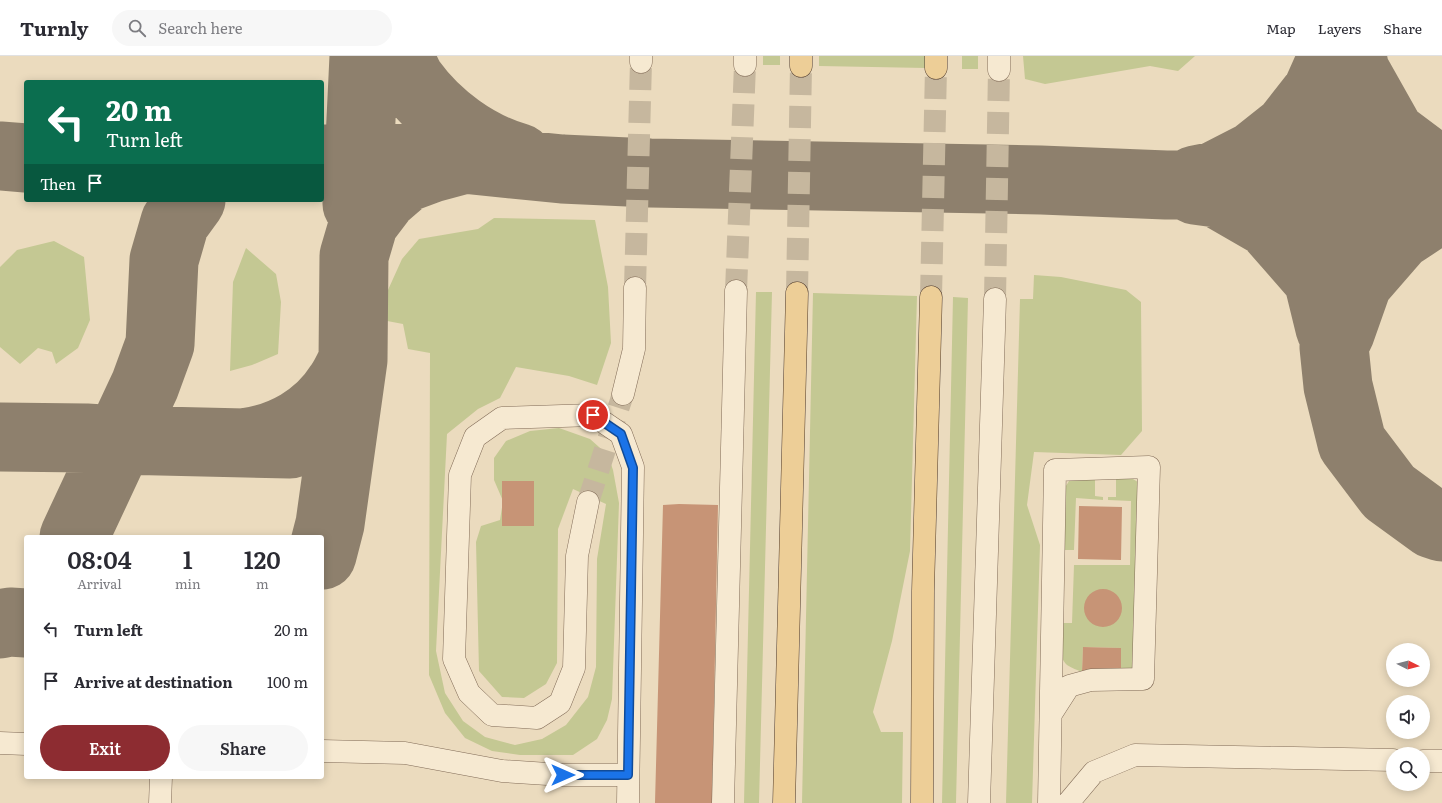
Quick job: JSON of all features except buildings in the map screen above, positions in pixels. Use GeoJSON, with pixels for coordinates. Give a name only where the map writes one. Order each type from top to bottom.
{"type":"FeatureCollection","features":[{"type":"Feature","properties":{"kind":"main road"},"geometry":{"type":"LineString","coordinates":[[784,803],[797,293]]}},
{"type":"Feature","properties":{"kind":"main road"},"geometry":{"type":"LineString","coordinates":[[922,803],[923,592],[931,297]]}},
{"type":"Feature","properties":{"kind":"lane"},"geometry":{"type":"LineString","coordinates":[[623,394],[634,349],[635,288]]}},
{"type":"Feature","properties":{"kind":"lane"},"geometry":{"type":"LineString","coordinates":[[723,803],[736,291]]}},
{"type":"Feature","properties":{"kind":"lane"},"geometry":{"type":"LineString","coordinates":[[979,803],[995,299]]}},
{"type":"Feature","properties":{"kind":"lane"},"geometry":{"type":"LineString","coordinates":[[588,502],[577,556],[574,668],[560,703],[537,718],[492,715],[469,693],[454,659],[460,475],[475,437],[502,418],[593,415],[621,434],[633,468],[628,803]]}},
{"type":"Feature","properties":{"kind":"lane"},"geometry":{"type":"LineString","coordinates":[[1049,803],[1055,470],[1149,467],[1143,679],[1091,680],[1069,686],[1051,714]]}},
{"type":"Feature","properties":{"kind":"lane"},"geometry":{"type":"LineString","coordinates":[[0,744],[24,744]]}},
{"type":"Feature","properties":{"kind":"lane"},"geometry":{"type":"LineString","coordinates":[[324,751],[404,752],[502,771],[563,775],[628,775]]}},
{"type":"Feature","properties":{"kind":"lane"},"geometry":{"type":"LineString","coordinates":[[1068,803],[1094,772],[1135,755],[1386,760]]}},
{"type":"Feature","properties":{"kind":"lane"},"geometry":{"type":"LineString","coordinates":[[1430,761],[1442,761]]}},
{"type":"Feature","properties":{"kind":"lane"},"geometry":{"type":"LineString","coordinates":[[160,803],[161,779]]}},
{"type":"Feature","properties":{"kind":"green space"},"geometry":{"type":"Polygon","coordinates":[[[763,56],[780,56],[780,65],[763,65],[763,56]]]}},
{"type":"Feature","properties":{"kind":"green space"},"geometry":{"type":"Polygon","coordinates":[[[819,56],[926,56],[926,68],[819,66],[819,56]]]}},
{"type":"Feature","properties":{"kind":"green space"},"geometry":{"type":"Polygon","coordinates":[[[962,56],[978,56],[978,69],[962,69],[962,56]]]}},
{"type":"Feature","properties":{"kind":"green space"},"geometry":{"type":"Polygon","coordinates":[[[1023,56],[1195,56],[1178,71],[1150,66],[1045,84],[1025,79],[1023,56]]]}},
{"type":"Feature","properties":{"kind":"green space"},"geometry":{"type":"Polygon","coordinates":[[[494,218],[595,220],[608,287],[611,343],[597,385],[569,376],[516,367],[500,398],[478,409],[447,434],[436,651],[445,693],[463,721],[485,737],[515,745],[542,739],[566,725],[588,697],[596,667],[597,559],[606,504],[573,489],[558,529],[557,663],[546,684],[524,698],[502,697],[479,671],[476,542],[481,526],[500,520],[503,501],[494,480],[494,458],[506,441],[530,431],[559,428],[590,439],[608,455],[613,470],[619,503],[612,699],[607,720],[597,739],[573,755],[520,755],[492,751],[465,738],[445,713],[429,675],[430,353],[408,349],[403,324],[382,320],[383,301],[402,259],[419,239],[478,229],[494,218]]]}},
{"type":"Feature","properties":{"kind":"green space"},"geometry":{"type":"Polygon","coordinates":[[[54,241],[84,257],[90,320],[78,348],[56,364],[52,352],[38,348],[20,364],[0,347],[0,267],[17,250],[54,241]]]}},
{"type":"Feature","properties":{"kind":"green space"},"geometry":{"type":"Polygon","coordinates":[[[246,248],[276,274],[281,302],[278,354],[252,365],[230,371],[233,282],[246,248]]]}},
{"type":"Feature","properties":{"kind":"green space"},"geometry":{"type":"Polygon","coordinates":[[[1034,275],[1061,277],[1126,290],[1141,302],[1142,431],[1121,455],[1034,452],[1027,505],[1040,545],[1032,803],[1006,803],[1020,299],[1033,299],[1034,275]]]}},
{"type":"Feature","properties":{"kind":"green space"},"geometry":{"type":"Polygon","coordinates":[[[756,292],[772,292],[759,803],[744,803],[756,292]]]}},
{"type":"Feature","properties":{"kind":"green space"},"geometry":{"type":"Polygon","coordinates":[[[813,293],[917,296],[910,551],[892,641],[873,712],[881,732],[903,732],[902,803],[802,803],[813,293]]]}},
{"type":"Feature","properties":{"kind":"green space"},"geometry":{"type":"Polygon","coordinates":[[[953,297],[968,298],[956,803],[942,803],[953,297]]]}},
{"type":"Feature","properties":{"kind":"green space"},"geometry":{"type":"Polygon","coordinates":[[[1095,477],[1095,496],[1103,497],[1103,500],[1076,498],[1074,550],[1063,550],[1064,489],[1071,478],[1095,477]]]}},
{"type":"Feature","properties":{"kind":"green space"},"geometry":{"type":"Polygon","coordinates":[[[1116,477],[1133,479],[1141,484],[1133,668],[1121,673],[1121,648],[1083,647],[1082,672],[1067,665],[1064,661],[1060,646],[1061,623],[1072,623],[1074,565],[1130,565],[1131,501],[1108,500],[1108,497],[1116,497],[1116,477]]]}},
{"type":"Feature","properties":{"kind":"taxiway"},"geometry":{"type":"LineString","coordinates":[[357,204],[364,56]]}},
{"type":"Feature","properties":{"kind":"taxiway"},"geometry":{"type":"LineString","coordinates":[[399,56],[411,81],[433,107],[473,138],[503,153],[519,158]]}},
{"type":"Feature","properties":{"kind":"taxiway"},"geometry":{"type":"LineString","coordinates":[[1195,180],[1215,176],[1254,156],[1288,129],[1317,92],[1333,56]]}},
{"type":"Feature","properties":{"kind":"taxiway"},"geometry":{"type":"LineString","coordinates":[[1342,56],[1334,347],[1338,386],[1352,443],[1389,492],[1433,524],[1442,527]]}},
{"type":"Feature","properties":{"kind":"taxiway"},"geometry":{"type":"LineString","coordinates":[[1352,56],[1355,71],[1391,135],[1442,173]]}},
{"type":"Feature","properties":{"kind":"taxiway"},"geometry":{"type":"LineString","coordinates":[[0,156],[24,158]]}},
{"type":"Feature","properties":{"kind":"taxiway"},"geometry":{"type":"LineString","coordinates":[[324,159],[359,157],[463,159],[562,169],[650,173],[1041,180],[1166,185],[1442,184]]}},
{"type":"Feature","properties":{"kind":"taxiway"},"geometry":{"type":"LineString","coordinates":[[324,547],[330,524],[353,360],[354,256],[364,222],[383,197],[405,178],[432,168],[458,161]]}},
{"type":"Feature","properties":{"kind":"taxiway"},"geometry":{"type":"LineString","coordinates":[[1195,190],[1217,193],[1269,223],[1318,279],[1330,328]]}},
{"type":"Feature","properties":{"kind":"taxiway"},"geometry":{"type":"LineString","coordinates":[[75,535],[145,385],[160,344],[164,260],[175,222],[190,202]]}},
{"type":"Feature","properties":{"kind":"taxiway"},"geometry":{"type":"LineString","coordinates":[[1340,333],[1358,282],[1398,236],[1442,207]]}},
{"type":"Feature","properties":{"kind":"taxiway"},"geometry":{"type":"LineString","coordinates":[[243,443],[258,440],[285,431],[310,416],[321,407],[340,384],[353,360],[353,355]]}},
{"type":"Feature","properties":{"kind":"taxiway"},"geometry":{"type":"LineString","coordinates":[[0,437],[290,444]]}},
{"type":"Feature","properties":{"kind":"taxiway"},"geometry":{"type":"LineString","coordinates":[[0,624],[10,622],[24,623]]}},
{"type":"Feature","properties":{"kind":"tunnel"},"geometry":{"type":"LineString","coordinates":[[635,288],[641,62]]}},
{"type":"Feature","properties":{"kind":"tunnel"},"geometry":{"type":"LineString","coordinates":[[736,291],[745,65]]}},
{"type":"Feature","properties":{"kind":"tunnel"},"geometry":{"type":"LineString","coordinates":[[797,293],[801,66]]}},
{"type":"Feature","properties":{"kind":"tunnel"},"geometry":{"type":"LineString","coordinates":[[931,297],[936,68]]}},
{"type":"Feature","properties":{"kind":"tunnel"},"geometry":{"type":"LineString","coordinates":[[995,299],[999,70]]}},
{"type":"Feature","properties":{"kind":"tunnel"},"geometry":{"type":"LineString","coordinates":[[588,502],[623,394]]}},
{"type":"Feature","properties":{"kind":"route"},"geometry":{"type":"LineString","coordinates":[[563,775],[628,775],[633,468],[621,434],[593,415]]}}]}
